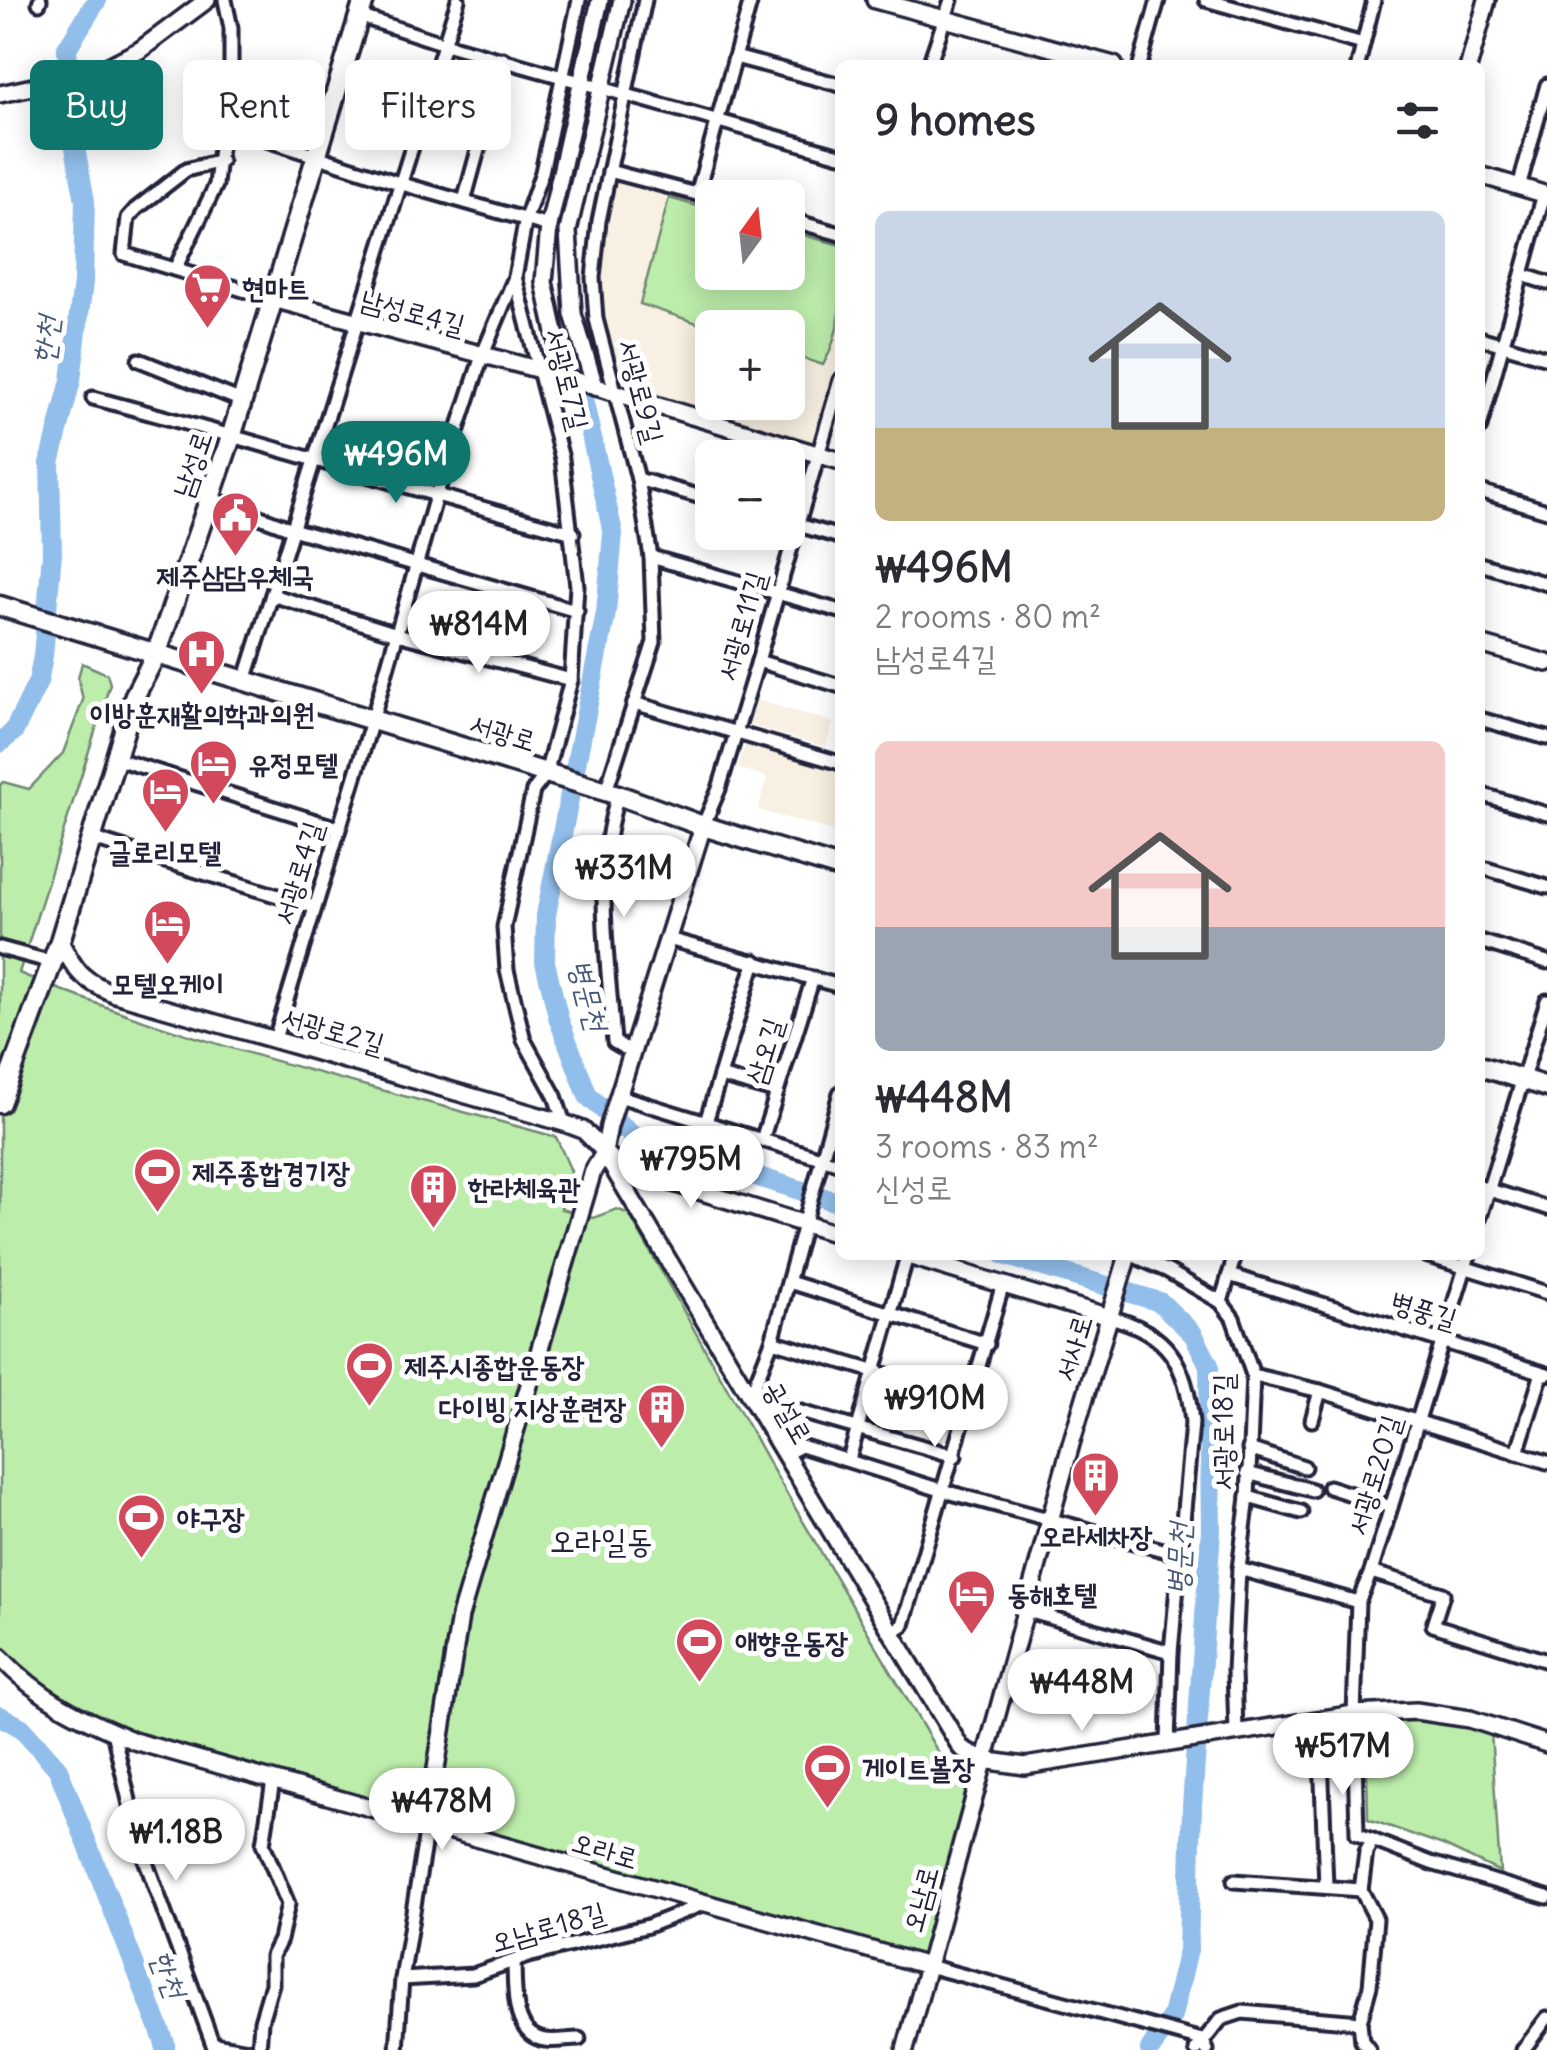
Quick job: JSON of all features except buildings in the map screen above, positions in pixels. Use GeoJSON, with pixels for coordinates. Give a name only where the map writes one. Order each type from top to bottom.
{"type":"FeatureCollection","features":[{"type":"Feature","properties":{"kind":"main road","name":"남성로"},"geometry":{"type":"LineString","coordinates":[[0,1103],[60,941],[134,695],[158,652],[232,434],[361,8]]}},
{"type":"Feature","properties":{"kind":"main road","name":"서광로"},"geometry":{"type":"LineString","coordinates":[[6,608],[546,774]]}},
{"type":"Feature","properties":{"kind":"main road"},"geometry":{"type":"LineString","coordinates":[[546,774],[835,866]]}},
{"type":"Feature","properties":{"kind":"main road"},"geometry":{"type":"LineString","coordinates":[[1485,1068],[1547,1087]]}},
{"type":"Feature","properties":{"kind":"street"},"geometry":{"type":"LineString","coordinates":[[0,94],[93,74],[140,50],[206,0]]}},
{"type":"Feature","properties":{"kind":"street"},"geometry":{"type":"LineString","coordinates":[[225,0],[230,60]]}},
{"type":"Feature","properties":{"kind":"street"},"geometry":{"type":"LineString","coordinates":[[245,681],[458,0]]}},
{"type":"Feature","properties":{"kind":"street","name":"서광로7길"},"geometry":{"type":"LineString","coordinates":[[546,774],[571,680],[578,611],[573,534],[562,459],[515,278],[579,0]]}},
{"type":"Feature","properties":{"kind":"street"},"geometry":{"type":"LineString","coordinates":[[564,378],[544,282],[549,226],[600,0]]}},
{"type":"Feature","properties":{"kind":"street"},"geometry":{"type":"LineString","coordinates":[[595,387],[573,314],[568,231],[622,0]]}},
{"type":"Feature","properties":{"kind":"street","name":"서광로9길"},"geometry":{"type":"LineString","coordinates":[[630,1060],[614,1042],[602,907],[605,791],[654,642],[651,558],[638,479],[596,319],[593,278],[608,171],[645,0]]}},
{"type":"Feature","properties":{"kind":"street"},"geometry":{"type":"LineString","coordinates":[[700,180],[750,0]]}},
{"type":"Feature","properties":{"kind":"street"},"geometry":{"type":"LineString","coordinates":[[875,0],[1096,60]]}},
{"type":"Feature","properties":{"kind":"street"},"geometry":{"type":"LineString","coordinates":[[931,60],[950,0]]}},
{"type":"Feature","properties":{"kind":"street"},"geometry":{"type":"LineString","coordinates":[[1141,60],[1158,0]]}},
{"type":"Feature","properties":{"kind":"street"},"geometry":{"type":"LineString","coordinates":[[1206,0],[1362,44]]}},
{"type":"Feature","properties":{"kind":"street"},"geometry":{"type":"LineString","coordinates":[[1359,60],[1374,0]]}},
{"type":"Feature","properties":{"kind":"street"},"geometry":{"type":"LineString","coordinates":[[1469,60],[1487,0]]}},
{"type":"Feature","properties":{"kind":"street"},"geometry":{"type":"LineString","coordinates":[[361,8],[445,44],[835,154]]}},
{"type":"Feature","properties":{"kind":"street"},"geometry":{"type":"LineString","coordinates":[[735,57],[835,84]]}},
{"type":"Feature","properties":{"kind":"street"},"geometry":{"type":"LineString","coordinates":[[464,201],[503,59]]}},
{"type":"Feature","properties":{"kind":"street"},"geometry":{"type":"LineString","coordinates":[[1518,187],[1547,85]]}},
{"type":"Feature","properties":{"kind":"street"},"geometry":{"type":"LineString","coordinates":[[175,269],[216,185],[220,150]]}},
{"type":"Feature","properties":{"kind":"street"},"geometry":{"type":"LineString","coordinates":[[304,150],[402,184],[549,226]]}},
{"type":"Feature","properties":{"kind":"street"},"geometry":{"type":"LineString","coordinates":[[221,161],[186,170],[128,218],[124,254],[273,299]]}},
{"type":"Feature","properties":{"kind":"street"},"geometry":{"type":"LineString","coordinates":[[608,171],[695,194]]}},
{"type":"Feature","properties":{"kind":"street"},"geometry":{"type":"LineString","coordinates":[[1485,177],[1546,195],[1485,410]]}},
{"type":"Feature","properties":{"kind":"street"},"geometry":{"type":"LineString","coordinates":[[805,224],[835,233]]}},
{"type":"Feature","properties":{"kind":"street"},"geometry":{"type":"LineString","coordinates":[[1522,275],[1547,282]]}},
{"type":"Feature","properties":{"kind":"street","name":"서광로4길"},"geometry":{"type":"LineString","coordinates":[[274,1039],[436,496],[482,356],[515,278]]}},
{"type":"Feature","properties":{"kind":"street","name":"남성로4길"},"geometry":{"type":"LineString","coordinates":[[273,299],[540,370],[835,459]]}},
{"type":"Feature","properties":{"kind":"street"},"geometry":{"type":"LineString","coordinates":[[1485,339],[1547,358]]}},
{"type":"Feature","properties":{"kind":"street"},"geometry":{"type":"LineString","coordinates":[[139,360],[242,401]]}},
{"type":"Feature","properties":{"kind":"street"},"geometry":{"type":"LineString","coordinates":[[93,398],[232,434],[573,534]]}},
{"type":"Feature","properties":{"kind":"street","name":"서광로11길"},"geometry":{"type":"LineString","coordinates":[[805,487],[835,398]]}},
{"type":"Feature","properties":{"kind":"street"},"geometry":{"type":"LineString","coordinates":[[638,479],[695,495]]}},
{"type":"Feature","properties":{"kind":"street"},"geometry":{"type":"LineString","coordinates":[[1485,492],[1547,510]]}},
{"type":"Feature","properties":{"kind":"street"},"geometry":{"type":"LineString","coordinates":[[210,498],[292,529],[578,611]]}},
{"type":"Feature","properties":{"kind":"street"},"geometry":{"type":"LineString","coordinates":[[805,527],[835,536]]}},
{"type":"Feature","properties":{"kind":"street","name":"서광로11길"},"geometry":{"type":"LineString","coordinates":[[703,826],[758,661],[786,550]]}},
{"type":"Feature","properties":{"kind":"street"},"geometry":{"type":"LineString","coordinates":[[651,558],[835,610]]}},
{"type":"Feature","properties":{"kind":"street"},"geometry":{"type":"LineString","coordinates":[[1485,565],[1547,584]]}},
{"type":"Feature","properties":{"kind":"street"},"geometry":{"type":"LineString","coordinates":[[272,595],[397,634],[571,680]]}},
{"type":"Feature","properties":{"kind":"street"},"geometry":{"type":"LineString","coordinates":[[1485,645],[1547,663]]}},
{"type":"Feature","properties":{"kind":"street"},"geometry":{"type":"LineString","coordinates":[[758,661],[835,684]]}},
{"type":"Feature","properties":{"kind":"street"},"geometry":{"type":"LineString","coordinates":[[634,703],[835,762]]}},
{"type":"Feature","properties":{"kind":"street"},"geometry":{"type":"LineString","coordinates":[[1485,720],[1547,738]]}},
{"type":"Feature","properties":{"kind":"street"},"geometry":{"type":"LineString","coordinates":[[114,758],[338,828]]}},
{"type":"Feature","properties":{"kind":"street","name":"서광로"},"geometry":{"type":"LineString","coordinates":[[546,774],[532,791],[504,927],[507,970],[524,1040],[555,1096],[564,1123]]}},
{"type":"Feature","properties":{"kind":"street"},"geometry":{"type":"LineString","coordinates":[[1485,795],[1547,814]]}},
{"type":"Feature","properties":{"kind":"street"},"geometry":{"type":"LineString","coordinates":[[397,2050],[402,1979],[460,1616],[593,1171],[604,1153],[609,1126],[703,826]]}},
{"type":"Feature","properties":{"kind":"street"},"geometry":{"type":"LineString","coordinates":[[90,838],[314,907]]}},
{"type":"Feature","properties":{"kind":"street"},"geometry":{"type":"LineString","coordinates":[[1485,868],[1547,887]]}},
{"type":"Feature","properties":{"kind":"street"},"geometry":{"type":"LineString","coordinates":[[668,939],[835,985]]}},
{"type":"Feature","properties":{"kind":"street","name":"서광로2길"},"geometry":{"type":"LineString","coordinates":[[60,941],[75,970],[87,982],[116,994],[564,1123],[584,1130],[604,1153]]}},
{"type":"Feature","properties":{"kind":"street"},"geometry":{"type":"LineString","coordinates":[[1485,943],[1547,962]]}},
{"type":"Feature","properties":{"kind":"street"},"geometry":{"type":"LineString","coordinates":[[0,948],[52,962]]}},
{"type":"Feature","properties":{"kind":"street","name":"삼오길"},"geometry":{"type":"LineString","coordinates":[[706,1122],[756,962]]}},
{"type":"Feature","properties":{"kind":"street","name":"삼오길"},"geometry":{"type":"LineString","coordinates":[[762,1140],[813,978]]}},
{"type":"Feature","properties":{"kind":"street"},"geometry":{"type":"LineString","coordinates":[[1485,1185],[1547,1001]]}},
{"type":"Feature","properties":{"kind":"street"},"geometry":{"type":"LineString","coordinates":[[720,1076],[777,1092]]}},
{"type":"Feature","properties":{"kind":"street"},"geometry":{"type":"LineString","coordinates":[[619,1096],[820,1162],[835,1164]]}},
{"type":"Feature","properties":{"kind":"street"},"geometry":{"type":"LineString","coordinates":[[835,1110],[755,1404],[776,1405],[954,1456]]}},
{"type":"Feature","properties":{"kind":"street"},"geometry":{"type":"LineString","coordinates":[[604,1153],[619,1166],[806,1219],[835,1232]]}},
{"type":"Feature","properties":{"kind":"street","name":"공설로"},"geometry":{"type":"LineString","coordinates":[[604,1153],[961,1748],[983,1760]]}},
{"type":"Feature","properties":{"kind":"street"},"geometry":{"type":"LineString","coordinates":[[1485,1188],[1547,1208]]}},
{"type":"Feature","properties":{"kind":"street"},"geometry":{"type":"LineString","coordinates":[[849,1460],[905,1260]]}},
{"type":"Feature","properties":{"kind":"street"},"geometry":{"type":"LineString","coordinates":[[923,1260],[1110,1312],[1131,1323],[1177,1359],[1189,1388],[1192,1424],[1171,1652],[1175,1741]]}},
{"type":"Feature","properties":{"kind":"street","name":"서사로"},"geometry":{"type":"LineString","coordinates":[[983,1760],[1128,1260]]}},
{"type":"Feature","properties":{"kind":"street"},"geometry":{"type":"LineString","coordinates":[[1131,1260],[1168,1271],[1221,1302],[1234,1260]]}},
{"type":"Feature","properties":{"kind":"street"},"geometry":{"type":"LineString","coordinates":[[1467,1261],[1547,1293]]}},
{"type":"Feature","properties":{"kind":"street","name":"서광로20길"},"geometry":{"type":"LineString","coordinates":[[1373,1840],[1357,1834],[1354,1714],[1358,1602],[1371,1572],[1467,1261]]}},
{"type":"Feature","properties":{"kind":"street","name":"병풍길"},"geometry":{"type":"LineString","coordinates":[[1229,1275],[1544,1374]]}},
{"type":"Feature","properties":{"kind":"street"},"geometry":{"type":"LineString","coordinates":[[789,1282],[987,1344]]}},
{"type":"Feature","properties":{"kind":"street"},"geometry":{"type":"LineString","coordinates":[[891,1634],[903,1625],[1004,1284]]}},
{"type":"Feature","properties":{"kind":"street","name":"서광로18길"},"geometry":{"type":"LineString","coordinates":[[1221,1302],[1234,1318],[1253,1375],[1232,1732]]}},
{"type":"Feature","properties":{"kind":"street"},"geometry":{"type":"LineString","coordinates":[[772,1342],[972,1400]]}},
{"type":"Feature","properties":{"kind":"street"},"geometry":{"type":"LineString","coordinates":[[1517,1453],[1544,1374]]}},
{"type":"Feature","properties":{"kind":"street"},"geometry":{"type":"LineString","coordinates":[[1253,1375],[1320,1391],[1547,1462]]}},
{"type":"Feature","properties":{"kind":"street"},"geometry":{"type":"LineString","coordinates":[[1312,1420],[1320,1391]]}},
{"type":"Feature","properties":{"kind":"street"},"geometry":{"type":"LineString","coordinates":[[784,1455],[801,1446],[1178,1554]]}},
{"type":"Feature","properties":{"kind":"street"},"geometry":{"type":"LineString","coordinates":[[1248,1450],[1304,1466]]}},
{"type":"Feature","properties":{"kind":"street"},"geometry":{"type":"LineString","coordinates":[[1247,1473],[1312,1490]]}},
{"type":"Feature","properties":{"kind":"street"},"geometry":{"type":"LineString","coordinates":[[1329,1487],[1391,1507]]}},
{"type":"Feature","properties":{"kind":"street"},"geometry":{"type":"LineString","coordinates":[[1248,1497],[1301,1512]]}},
{"type":"Feature","properties":{"kind":"street"},"geometry":{"type":"LineString","coordinates":[[1239,1569],[1358,1602]]}},
{"type":"Feature","properties":{"kind":"street"},"geometry":{"type":"LineString","coordinates":[[1371,1572],[1442,1594],[1434,1626],[1547,1661]]}},
{"type":"Feature","properties":{"kind":"street"},"geometry":{"type":"LineString","coordinates":[[1024,1610],[1171,1652]]}},
{"type":"Feature","properties":{"kind":"street","name":"오라로"},"geometry":{"type":"LineString","coordinates":[[0,1657],[25,1684],[71,1714],[134,1741],[928,1966]]}},
{"type":"Feature","properties":{"kind":"street"},"geometry":{"type":"LineString","coordinates":[[983,1760],[1025,1766],[1354,1714],[1416,1711],[1470,1718],[1547,1744]]}},
{"type":"Feature","properties":{"kind":"street"},"geometry":{"type":"LineString","coordinates":[[1308,1721],[1321,1756],[1326,1886]]}},
{"type":"Feature","properties":{"kind":"street"},"geometry":{"type":"LineString","coordinates":[[113,1732],[139,1843],[215,2047],[249,2050]]}},
{"type":"Feature","properties":{"kind":"street","name":"오남로"},"geometry":{"type":"LineString","coordinates":[[905,2050],[983,1760]]}},
{"type":"Feature","properties":{"kind":"street"},"geometry":{"type":"LineString","coordinates":[[259,2050],[261,2021],[272,1984],[272,1956],[288,1904],[263,1844],[273,1780]]}},
{"type":"Feature","properties":{"kind":"street"},"geometry":{"type":"LineString","coordinates":[[1369,2050],[1362,2041],[1360,2022],[1370,1986],[1376,1919],[1361,1890],[1366,1852],[1373,1840],[1431,1862],[1547,1896]]}},
{"type":"Feature","properties":{"kind":"street"},"geometry":{"type":"LineString","coordinates":[[1234,1881],[1361,1890]]}},
{"type":"Feature","properties":{"kind":"street","name":"오남로18길"},"geometry":{"type":"LineString","coordinates":[[402,1979],[474,1975],[648,1926],[703,1904]]}},
{"type":"Feature","properties":{"kind":"street"},"geometry":{"type":"LineString","coordinates":[[514,1961],[516,2012],[532,2035],[543,2040],[579,2039]]}},
{"type":"Feature","properties":{"kind":"street"},"geometry":{"type":"LineString","coordinates":[[928,1966],[1097,2012],[1202,2047],[1221,2019],[1242,2012],[1360,2022]]}},
{"type":"Feature","properties":{"kind":"street"},"geometry":{"type":"LineString","coordinates":[[1524,2050],[1547,2018]]}},
{"type":"Feature","properties":{"kind":"shaded area"},"geometry":{"type":"Polygon","coordinates":[[[609,171],[695,194],[695,290],[805,290],[805,224],[835,233],[835,396],[817,454],[805,450],[805,440],[771,440],[705,420],[805,420],[805,310],[695,310],[695,417],[616,393],[593,278],[609,171]]]}},
{"type":"Feature","properties":{"kind":"shaded area"},"geometry":{"type":"Polygon","coordinates":[[[756,700],[833,722],[826,747],[752,726],[756,700]]]}},
{"type":"Feature","properties":{"kind":"shaded area"},"geometry":{"type":"Polygon","coordinates":[[[749,743],[835,768],[835,832],[758,810],[767,777],[738,768],[743,749],[749,743]]]}},
{"type":"Feature","properties":{"kind":"green space"},"geometry":{"type":"Polygon","coordinates":[[[669,198],[695,205],[695,290],[805,290],[805,236],[835,244],[835,336],[823,365],[805,359],[805,310],[695,310],[695,322],[640,304],[669,198]]]}},
{"type":"Feature","properties":{"kind":"green space","name":"제주시종합운동장"},"geometry":{"type":"Polygon","coordinates":[[[82,663],[107,674],[110,684],[19,973],[217,1044],[556,1137],[571,1171],[561,1209],[593,1218],[617,1209],[629,1214],[942,1759],[983,1760],[928,1966],[125,1737],[71,1715],[0,1657],[0,785],[3,782],[29,789],[63,753],[83,700],[78,678],[82,663]]]}},
{"type":"Feature","properties":{"kind":"green space"},"geometry":{"type":"Polygon","coordinates":[[[1424,1721],[1491,1732],[1500,1872],[1443,1845],[1368,1819],[1366,1722],[1424,1721]]]}},
{"type":"Feature","properties":{"kind":"waterway","name":"한천"},"geometry":{"type":"LineString","coordinates":[[0,743],[14,731],[38,682],[43,656],[52,553],[50,463],[71,380],[83,282],[85,201],[71,126],[67,48],[97,0]]}},
{"type":"Feature","properties":{"kind":"waterway","name":"병문천"},"geometry":{"type":"LineString","coordinates":[[583,399],[613,533],[606,613],[546,915],[545,962],[559,1020],[588,1096],[634,1137],[835,1201]]}},
{"type":"Feature","properties":{"kind":"waterway","name":"병문천"},"geometry":{"type":"LineString","coordinates":[[1021,1260],[1160,1302],[1193,1334],[1209,1365],[1211,1530],[1192,1806],[1188,1950],[1172,2016],[1150,2050]]}},
{"type":"Feature","properties":{"kind":"waterway","name":"한천"},"geometry":{"type":"LineString","coordinates":[[0,1716],[22,1728],[58,1769],[165,2050]]}},
{"type":"Feature","properties":{"kind":"place","name":"현마트"},"geometry":{"type":"Point","coordinates":[207,330]}},
{"type":"Feature","properties":{"kind":"place","name":"제주삼담우체국"},"geometry":{"type":"Point","coordinates":[235,558]}},
{"type":"Feature","properties":{"kind":"place","name":"이방훈재활의학과의원"},"geometry":{"type":"Point","coordinates":[202,696]}},
{"type":"Feature","properties":{"kind":"place","name":"유정모텔"},"geometry":{"type":"Point","coordinates":[213,806]}},
{"type":"Feature","properties":{"kind":"place","name":"글로리모텔"},"geometry":{"type":"Point","coordinates":[165,834]}},
{"type":"Feature","properties":{"kind":"place","name":"모텔오케이"},"geometry":{"type":"Point","coordinates":[168,966]}},
{"type":"Feature","properties":{"kind":"place","name":"제주종합경기장"},"geometry":{"type":"Point","coordinates":[157,1214]}},
{"type":"Feature","properties":{"kind":"place","name":"한라체육관"},"geometry":{"type":"Point","coordinates":[433,1230]}},
{"type":"Feature","properties":{"kind":"place","name":"제주시종합운동장"},"geometry":{"type":"Point","coordinates":[369,1408]}},
{"type":"Feature","properties":{"kind":"place","name":"다이빙 지상훈련장"},"geometry":{"type":"Point","coordinates":[661,1450]}},
{"type":"Feature","properties":{"kind":"place","name":"오라세차장"},"geometry":{"type":"Point","coordinates":[1096,1518]}},
{"type":"Feature","properties":{"kind":"place","name":"야구장"},"geometry":{"type":"Point","coordinates":[142,1560]}},
{"type":"Feature","properties":{"kind":"place","name":"동해호텔"},"geometry":{"type":"Point","coordinates":[972,1636]}},
{"type":"Feature","properties":{"kind":"place","name":"애향운동장"},"geometry":{"type":"Point","coordinates":[700,1684]}},
{"type":"Feature","properties":{"kind":"place","name":"게이트볼장"},"geometry":{"type":"Point","coordinates":[827,1810]}},
{"type":"Feature","properties":{"kind":"district","name":"오라일동"},"geometry":{"type":"Point","coordinates":[601,1541]}}]}
